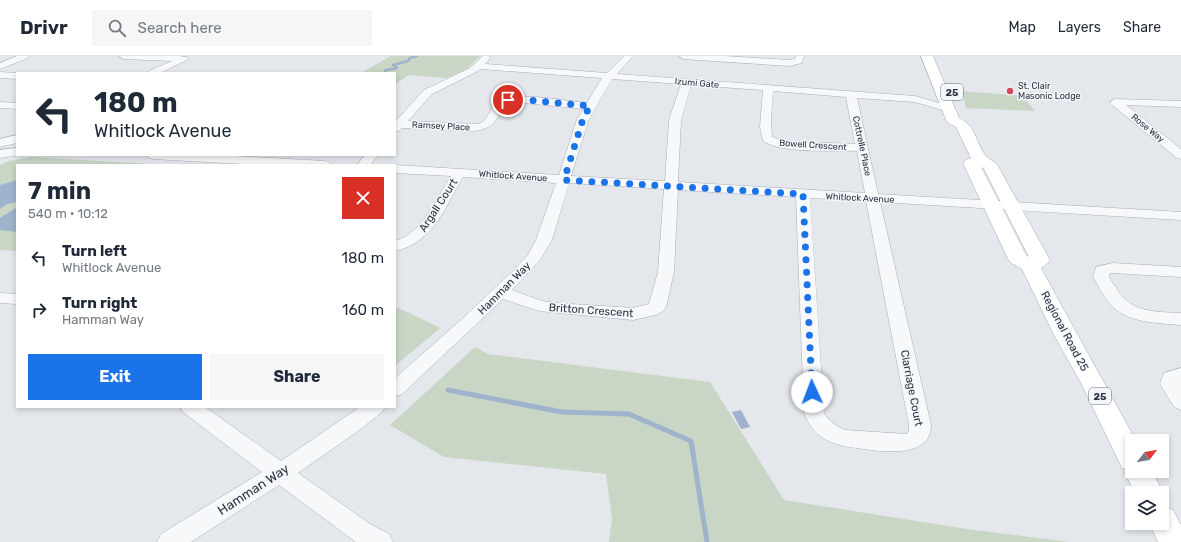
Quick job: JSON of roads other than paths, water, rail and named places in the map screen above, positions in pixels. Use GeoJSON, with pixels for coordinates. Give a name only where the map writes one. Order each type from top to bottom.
{"type":"FeatureCollection","features":[{"type":"Feature","properties":{"kind":"main road","name":"25"},"geometry":{"type":"LineString","coordinates":[[927,56],[953,120],[962,124],[980,160],[990,166],[1040,260],[1030,266]]}},
{"type":"Feature","properties":{"kind":"main road","name":"25"},"geometry":{"type":"LineString","coordinates":[[936,56],[967,122],[962,124]]}},
{"type":"Feature","properties":{"kind":"main road","name":"Regional Road 25"},"geometry":{"type":"LineString","coordinates":[[980,160],[971,163],[1018,259],[1030,266],[1125,446]]}},
{"type":"Feature","properties":{"kind":"main road"},"geometry":{"type":"LineString","coordinates":[[1168,530],[1174,542]]}},
{"type":"Feature","properties":{"kind":"street"},"geometry":{"type":"LineString","coordinates":[[0,66],[25,56]]}},
{"type":"Feature","properties":{"kind":"street"},"geometry":{"type":"LineString","coordinates":[[123,56],[188,58]]}},
{"type":"Feature","properties":{"kind":"street"},"geometry":{"type":"LineString","coordinates":[[397,126],[428,92],[478,66],[488,56]]}},
{"type":"Feature","properties":{"kind":"street","name":"Hamman Way"},"geometry":{"type":"LineString","coordinates":[[396,388],[500,292],[534,257],[544,240],[583,119],[610,76],[629,56]]}},
{"type":"Feature","properties":{"kind":"street"},"geometry":{"type":"LineString","coordinates":[[683,56],[789,63],[799,61],[800,56]]}},
{"type":"Feature","properties":{"kind":"street"},"geometry":{"type":"LineString","coordinates":[[154,72],[188,58]]}},
{"type":"Feature","properties":{"kind":"street","name":"Izumi Gate"},"geometry":{"type":"LineString","coordinates":[[478,66],[915,99],[948,109]]}},
{"type":"Feature","properties":{"kind":"street"},"geometry":{"type":"LineString","coordinates":[[0,75],[16,76]]}},
{"type":"Feature","properties":{"kind":"street"},"geometry":{"type":"LineString","coordinates":[[671,186],[675,120],[687,82]]}},
{"type":"Feature","properties":{"kind":"street","name":"Bowell Crescent"},"geometry":{"type":"LineString","coordinates":[[768,88],[766,128],[768,139],[772,142],[784,145],[862,148]]}},
{"type":"Feature","properties":{"kind":"street","name":"Cottrelle Place"},"geometry":{"type":"LineString","coordinates":[[851,95],[873,199]]}},
{"type":"Feature","properties":{"kind":"street","name":"Izumi Gate"},"geometry":{"type":"LineString","coordinates":[[915,99],[943,95]]}},
{"type":"Feature","properties":{"kind":"street","name":"Ramsey Place"},"geometry":{"type":"LineString","coordinates":[[397,126],[483,127],[490,123],[503,102],[513,99],[590,106]]}},
{"type":"Feature","properties":{"kind":"street","name":"Rose Way"},"geometry":{"type":"LineString","coordinates":[[1181,104],[1115,102],[1181,155]]}},
{"type":"Feature","properties":{"kind":"street"},"geometry":{"type":"LineString","coordinates":[[0,105],[16,106]]}},
{"type":"Feature","properties":{"kind":"street"},"geometry":{"type":"LineString","coordinates":[[4,147],[16,152]]}},
{"type":"Feature","properties":{"kind":"street"},"geometry":{"type":"LineString","coordinates":[[170,156],[308,164]]}},
{"type":"Feature","properties":{"kind":"street"},"geometry":{"type":"LineString","coordinates":[[364,164],[371,156]]}},
{"type":"Feature","properties":{"kind":"street","name":"Whitlock Avenue"},"geometry":{"type":"LineString","coordinates":[[396,169],[873,199],[1012,207],[1068,208],[1181,216]]}},
{"type":"Feature","properties":{"kind":"street","name":"Argall Court"},"geometry":{"type":"LineString","coordinates":[[396,246],[406,244],[423,231],[459,173]]}},
{"type":"Feature","properties":{"kind":"street","name":"Britton Crescent"},"geometry":{"type":"LineString","coordinates":[[500,292],[539,306],[633,314],[650,311],[657,307],[666,272],[671,186]]}},
{"type":"Feature","properties":{"kind":"street","name":"Clarriage Court"},"geometry":{"type":"LineString","coordinates":[[803,194],[814,413],[818,422],[829,432],[843,438],[904,443],[914,440],[920,432],[920,425],[873,199]]}},
{"type":"Feature","properties":{"kind":"street"},"geometry":{"type":"LineString","coordinates":[[1181,272],[1113,268],[1102,270],[1100,273],[1117,301],[1124,307],[1147,316],[1181,319]]}},
{"type":"Feature","properties":{"kind":"street"},"geometry":{"type":"LineString","coordinates":[[0,298],[16,299]]}},
{"type":"Feature","properties":{"kind":"street"},"geometry":{"type":"LineString","coordinates":[[1181,375],[1171,378],[1170,384],[1181,402]]}},
{"type":"Feature","properties":{"kind":"street"},"geometry":{"type":"LineString","coordinates":[[191,408],[361,532],[380,542]]}},
{"type":"Feature","properties":{"kind":"street","name":"Hamman Way"},"geometry":{"type":"LineString","coordinates":[[170,542],[280,473],[353,424],[374,408]]}},
{"type":"Feature","properties":{"kind":"water"},"geometry":{"type":"Polygon","coordinates":[[[16,180],[16,202],[7,204],[0,209],[0,185],[16,180]]]}},
{"type":"Feature","properties":{"kind":"water"},"geometry":{"type":"Polygon","coordinates":[[[16,208],[16,232],[0,230],[0,218],[16,208]]]}},
{"type":"Feature","properties":{"kind":"water"},"geometry":{"type":"Polygon","coordinates":[[[741,410],[750,427],[741,429],[732,412],[741,410]]]}},
{"type":"Feature","properties":{"kind":"waterway"},"geometry":{"type":"LineString","coordinates":[[385,72],[386,70],[397,68],[393,65],[408,61],[410,58],[417,56]]}},
{"type":"Feature","properties":{"kind":"waterway"},"geometry":{"type":"LineString","coordinates":[[448,390],[562,412],[629,414],[691,441],[707,542]]}},
{"type":"Feature","properties":{"kind":"place","name":"St. Clair Masonic Lodge"},"geometry":{"type":"Point","coordinates":[1010,91]}}]}
